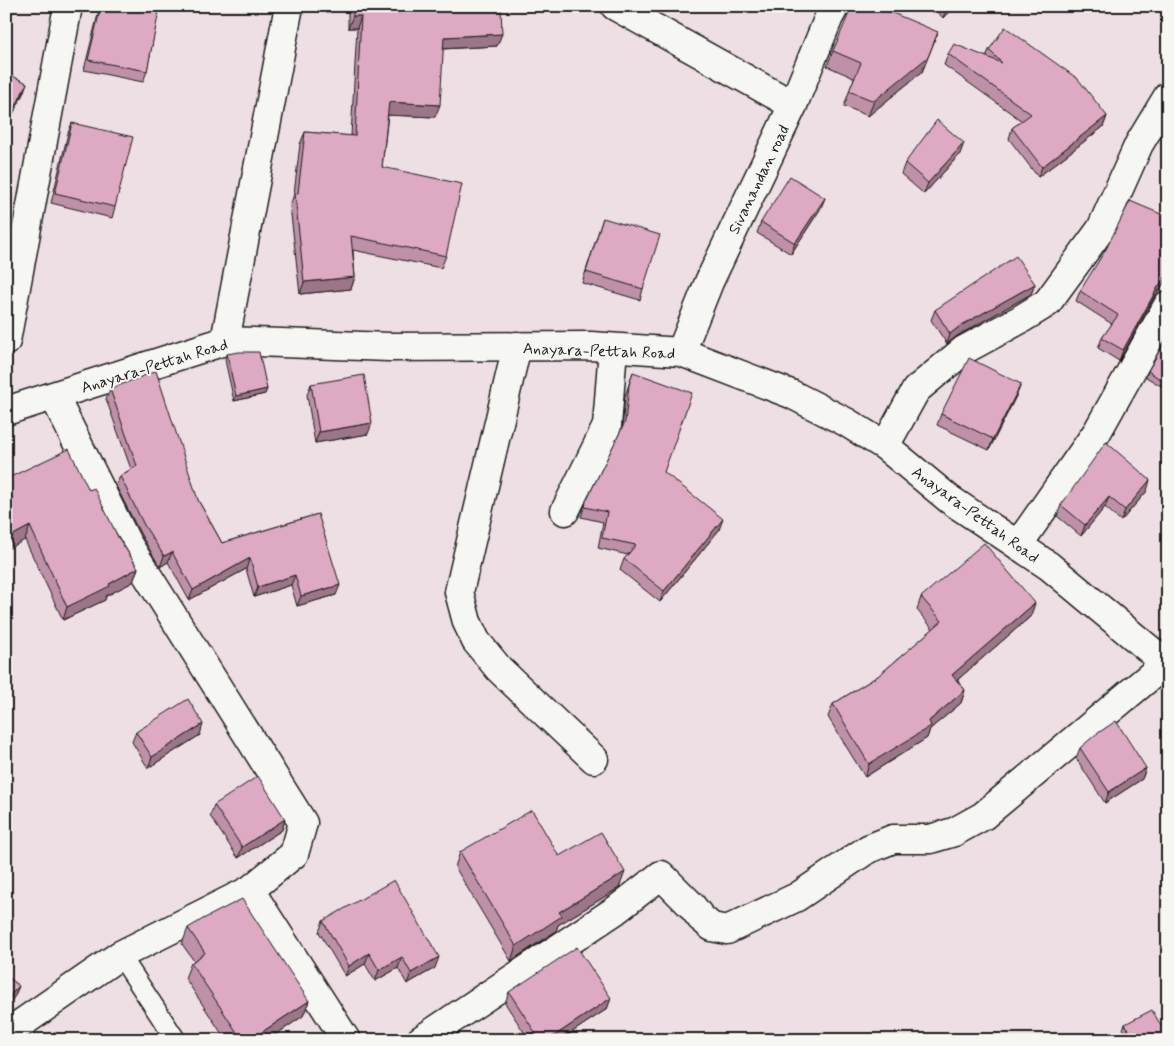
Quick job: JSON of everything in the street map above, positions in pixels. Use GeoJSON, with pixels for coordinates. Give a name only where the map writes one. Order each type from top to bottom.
{"type":"FeatureCollection","features":[{"type":"Feature","properties":{"kind":"street"},"geometry":{"type":"LineString","coordinates":[[6,341],[68,6]]}},
{"type":"Feature","properties":{"kind":"street"},"geometry":{"type":"LineString","coordinates":[[225,341],[288,6]]}},
{"type":"Feature","properties":{"kind":"street"},"geometry":{"type":"LineString","coordinates":[[615,6],[793,105]]}},
{"type":"Feature","properties":{"kind":"street","name":"Sivanandan road"},"geometry":{"type":"LineString","coordinates":[[681,352],[709,282],[793,105],[835,6]]}},
{"type":"Feature","properties":{"kind":"street"},"geometry":{"type":"LineString","coordinates":[[885,446],[916,390],[964,350],[1047,303],[1101,229],[1139,144],[1168,96]]}},
{"type":"Feature","properties":{"kind":"street"},"geometry":{"type":"LineString","coordinates":[[1018,544],[1098,432],[1168,305]]}},
{"type":"Feature","properties":{"kind":"street","name":"Anayara-Pettah Road"},"geometry":{"type":"LineString","coordinates":[[6,411],[225,341],[389,347],[591,346],[681,352],[791,394],[846,422],[885,446],[950,499],[1049,566],[1167,664]]}},
{"type":"Feature","properties":{"kind":"street"},"geometry":{"type":"LineString","coordinates":[[517,346],[459,592],[467,622],[473,635],[494,662],[594,759]]}},
{"type":"Feature","properties":{"kind":"street"},"geometry":{"type":"LineString","coordinates":[[565,511],[607,426],[613,348]]}},
{"type":"Feature","properties":{"kind":"street"},"geometry":{"type":"LineString","coordinates":[[6,1034],[120,955],[250,890],[294,854],[303,823],[127,542],[54,396]]}},
{"type":"Feature","properties":{"kind":"street"},"geometry":{"type":"LineString","coordinates":[[421,1040],[616,910],[661,875],[712,928],[727,930],[797,897],[868,849],[893,839],[930,839],[954,832],[983,816],[1167,664]]}},
{"type":"Feature","properties":{"kind":"street"},"geometry":{"type":"LineString","coordinates":[[250,890],[346,1040]]}},
{"type":"Feature","properties":{"kind":"lane"},"geometry":{"type":"LineString","coordinates":[[120,955],[176,1040]]}},
{"type":"Feature","properties":{"kind":"building"},"geometry":{"type":"Polygon","coordinates":[[[101,6],[160,6],[147,71],[88,60],[101,6]]]}},
{"type":"Feature","properties":{"kind":"building"},"geometry":{"type":"Polygon","coordinates":[[[353,6],[501,6],[502,34],[444,37],[440,105],[389,102],[382,167],[462,184],[446,256],[351,236],[355,277],[304,282],[295,194],[298,193],[305,132],[355,136],[361,16],[353,16],[353,6]]]}},
{"type":"Feature","properties":{"kind":"building"},"geometry":{"type":"Polygon","coordinates":[[[852,6],[876,6],[938,32],[928,57],[874,101],[849,91],[861,63],[833,51],[852,6]]]}},
{"type":"Feature","properties":{"kind":"building"},"geometry":{"type":"Polygon","coordinates":[[[1005,27],[1078,79],[1107,116],[1042,167],[1012,128],[1031,114],[948,54],[954,44],[1002,63],[989,50],[1005,27]]]}},
{"type":"Feature","properties":{"kind":"building"},"geometry":{"type":"Polygon","coordinates":[[[6,73],[27,83],[6,127],[6,73]]]}},
{"type":"Feature","properties":{"kind":"building"},"geometry":{"type":"Polygon","coordinates":[[[937,120],[964,143],[928,183],[905,163],[937,120]]]}},
{"type":"Feature","properties":{"kind":"building"},"geometry":{"type":"Polygon","coordinates":[[[72,123],[133,137],[115,207],[55,193],[72,123]]]}},
{"type":"Feature","properties":{"kind":"building"},"geometry":{"type":"Polygon","coordinates":[[[790,176],[825,198],[795,243],[761,222],[790,176]]]}},
{"type":"Feature","properties":{"kind":"building"},"geometry":{"type":"Polygon","coordinates":[[[1130,201],[1168,217],[1168,273],[1158,287],[1123,350],[1102,338],[1118,315],[1080,291],[1106,249],[1130,201]]]}},
{"type":"Feature","properties":{"kind":"building"},"geometry":{"type":"Polygon","coordinates":[[[603,218],[660,235],[643,289],[586,272],[603,218]]]}},
{"type":"Feature","properties":{"kind":"building"},"geometry":{"type":"Polygon","coordinates":[[[1016,256],[1035,284],[960,326],[950,334],[935,310],[1016,256]]]}},
{"type":"Feature","properties":{"kind":"building"},"geometry":{"type":"Polygon","coordinates":[[[1165,341],[1168,343],[1168,374],[1163,381],[1148,371],[1165,341]]]}},
{"type":"Feature","properties":{"kind":"building"},"geometry":{"type":"Polygon","coordinates":[[[259,352],[267,389],[236,396],[227,354],[259,352]]]}},
{"type":"Feature","properties":{"kind":"building"},"geometry":{"type":"Polygon","coordinates":[[[969,358],[1021,384],[993,439],[941,414],[969,358]]]}},
{"type":"Feature","properties":{"kind":"building"},"geometry":{"type":"Polygon","coordinates":[[[156,371],[198,500],[222,543],[318,514],[340,585],[301,596],[295,575],[258,587],[250,558],[193,590],[172,552],[164,556],[144,525],[120,476],[137,466],[110,389],[156,371]]]}},
{"type":"Feature","properties":{"kind":"building"},"geometry":{"type":"Polygon","coordinates":[[[633,372],[692,393],[664,472],[723,519],[664,591],[624,559],[636,545],[602,538],[607,512],[585,507],[586,501],[625,422],[629,385],[633,372]]]}},
{"type":"Feature","properties":{"kind":"building"},"geometry":{"type":"Polygon","coordinates":[[[364,375],[372,423],[319,432],[311,384],[364,375]]]}},
{"type":"Feature","properties":{"kind":"building"},"geometry":{"type":"Polygon","coordinates":[[[1106,442],[1150,480],[1125,510],[1109,497],[1085,525],[1061,505],[1106,442]]]}},
{"type":"Feature","properties":{"kind":"building"},"geometry":{"type":"Polygon","coordinates":[[[69,449],[89,490],[94,488],[118,537],[138,568],[109,584],[110,586],[67,607],[30,526],[6,539],[6,479],[69,449]]]}},
{"type":"Feature","properties":{"kind":"building"},"geometry":{"type":"Polygon","coordinates":[[[984,543],[1035,603],[952,675],[965,690],[929,721],[931,726],[869,764],[833,704],[878,676],[942,621],[921,597],[984,543]]]}},
{"type":"Feature","properties":{"kind":"building"},"geometry":{"type":"Polygon","coordinates":[[[188,699],[203,724],[152,757],[136,732],[188,699]]]}},
{"type":"Feature","properties":{"kind":"building"},"geometry":{"type":"Polygon","coordinates":[[[1116,721],[1146,768],[1109,792],[1080,748],[1116,721]]]}},
{"type":"Feature","properties":{"kind":"building"},"geometry":{"type":"Polygon","coordinates":[[[258,776],[285,819],[242,847],[214,805],[258,776]]]}},
{"type":"Feature","properties":{"kind":"building"},"geometry":{"type":"Polygon","coordinates":[[[532,810],[559,856],[601,832],[625,872],[559,912],[562,916],[516,946],[460,852],[532,810]]]}},
{"type":"Feature","properties":{"kind":"building"},"geometry":{"type":"Polygon","coordinates":[[[394,880],[439,957],[411,973],[402,957],[379,970],[369,953],[349,966],[323,921],[394,880]]]}},
{"type":"Feature","properties":{"kind":"building"},"geometry":{"type":"Polygon","coordinates":[[[242,899],[309,1001],[250,1040],[242,1040],[191,963],[205,953],[188,928],[242,899]]]}},
{"type":"Feature","properties":{"kind":"building"},"geometry":{"type":"Polygon","coordinates":[[[577,947],[611,998],[548,1040],[540,1040],[509,992],[577,947]]]}},
{"type":"Feature","properties":{"kind":"building"},"geometry":{"type":"Polygon","coordinates":[[[6,975],[19,986],[6,1000],[6,975]]]}},
{"type":"Feature","properties":{"kind":"building"},"geometry":{"type":"Polygon","coordinates":[[[1152,1010],[1168,1040],[1134,1040],[1125,1024],[1152,1010]]]}}]}
